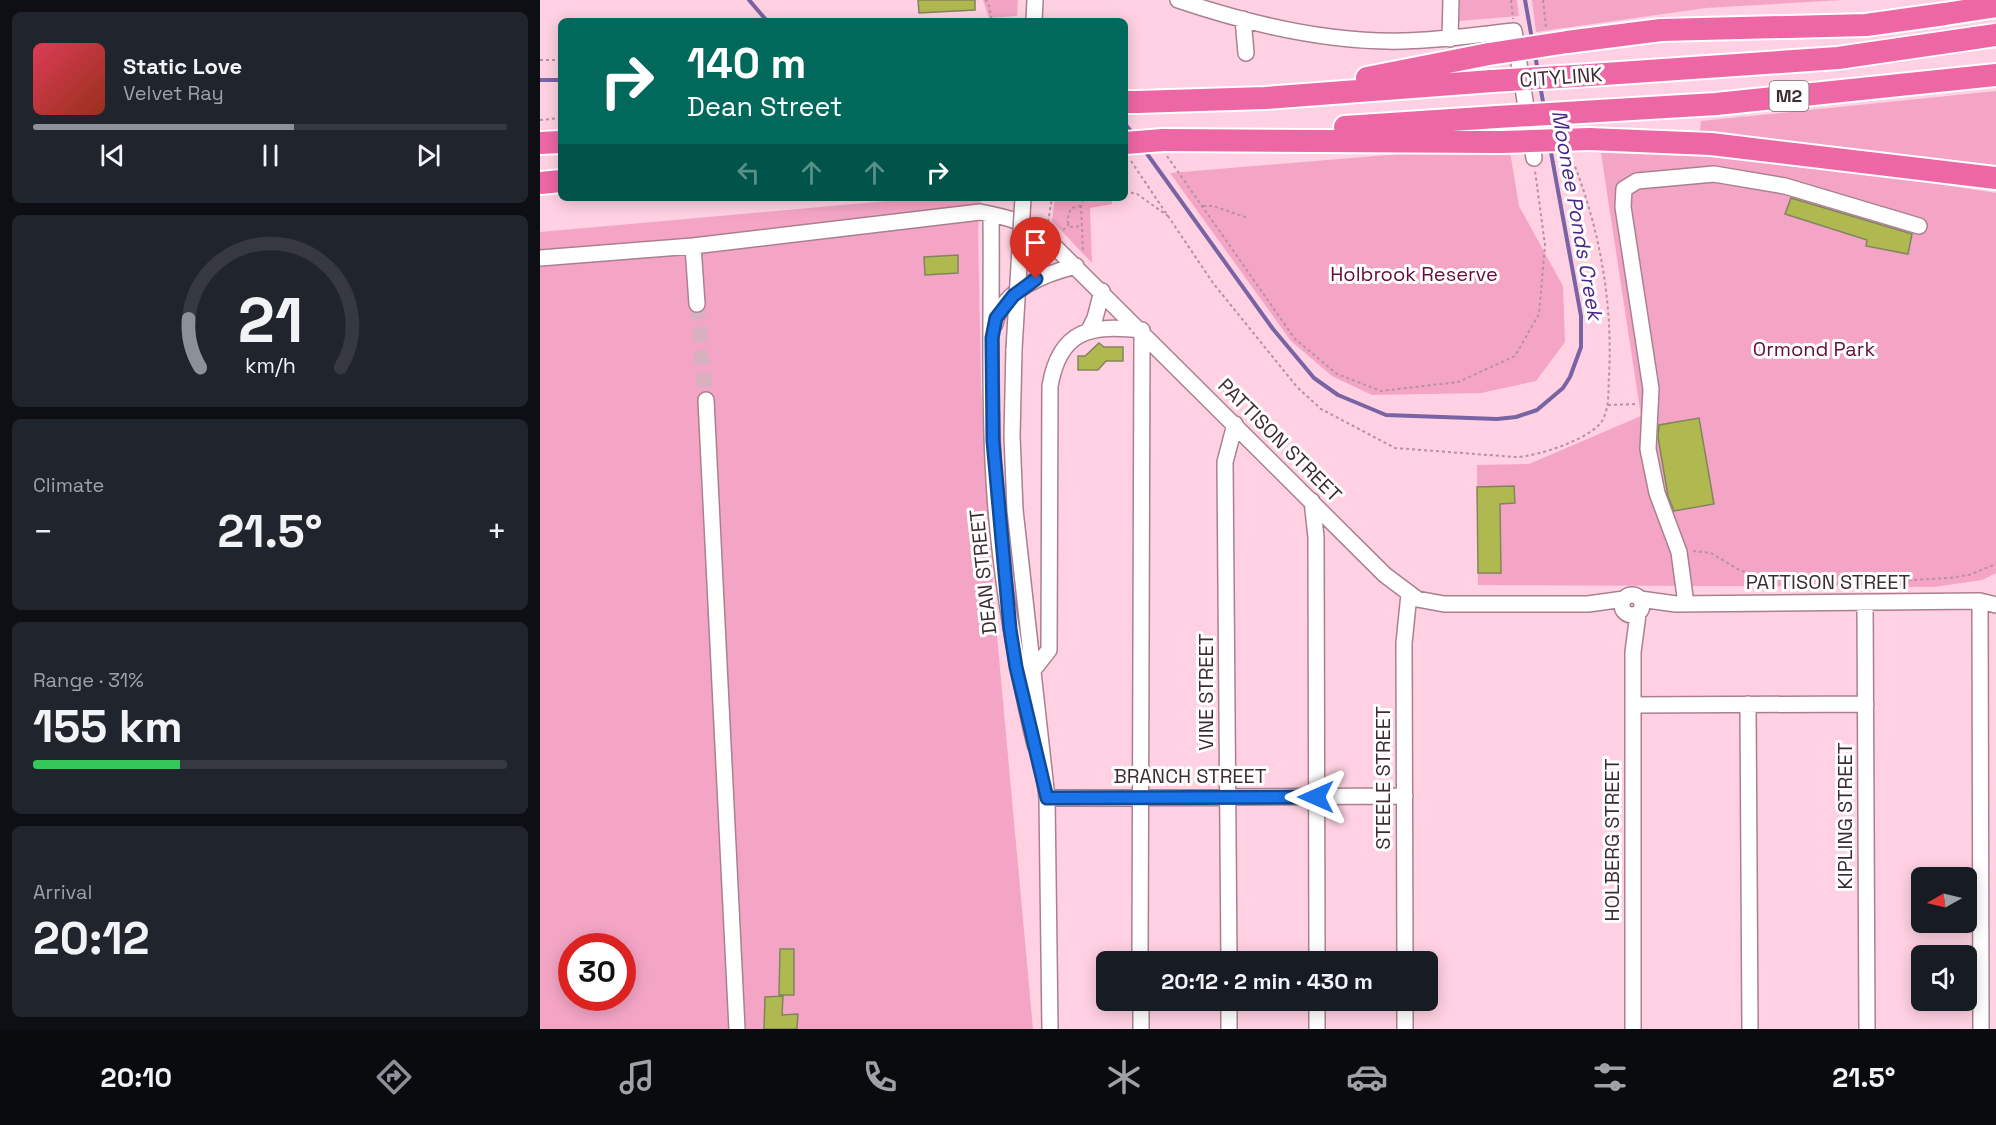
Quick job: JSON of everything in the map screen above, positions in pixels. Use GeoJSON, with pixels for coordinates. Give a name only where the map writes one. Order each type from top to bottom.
{"type":"FeatureCollection","features":[{"type":"Feature","properties":{"kind":"highway"},"geometry":{"type":"LineString","coordinates":[[1266,98],[1558,40],[1672,29],[1866,25],[1996,6]]}},
{"type":"Feature","properties":{"kind":"highway","name":"CITYLINK"},"geometry":{"type":"LineString","coordinates":[[1131,102],[1266,98],[1838,58],[1986,37]]}},
{"type":"Feature","properties":{"kind":"highway","name":"CITYLINK"},"geometry":{"type":"LineString","coordinates":[[1128,150],[1163,140],[1716,104],[1996,75]]}},
{"type":"Feature","properties":{"kind":"highway"},"geometry":{"type":"LineString","coordinates":[[1163,140],[1502,142],[1589,138],[1711,144],[1996,178]]}},
{"type":"Feature","properties":{"kind":"highway"},"geometry":{"type":"LineString","coordinates":[[540,143],[558,142]]}},
{"type":"Feature","properties":{"kind":"highway"},"geometry":{"type":"LineString","coordinates":[[540,183],[558,182]]}},
{"type":"Feature","properties":{"kind":"street"},"geometry":{"type":"LineString","coordinates":[[1034,18],[1035,0]]}},
{"type":"Feature","properties":{"kind":"street"},"geometry":{"type":"LineString","coordinates":[[1178,0],[1243,19],[1304,33],[1356,40],[1450,39],[1514,31],[1534,158]]}},
{"type":"Feature","properties":{"kind":"street"},"geometry":{"type":"LineString","coordinates":[[1450,39],[1451,0]]}},
{"type":"Feature","properties":{"kind":"street"},"geometry":{"type":"LineString","coordinates":[[1243,19],[1246,53]]}},
{"type":"Feature","properties":{"kind":"street"},"geometry":{"type":"LineString","coordinates":[[1681,604],[1679,552],[1652,472],[1647,438],[1652,404],[1623,207],[1624,189],[1637,180],[1714,174],[1785,186],[1919,226]]}},
{"type":"Feature","properties":{"kind":"street","name":"DEAN STREET"},"geometry":{"type":"LineString","coordinates":[[1023,201],[1011,392],[1014,491],[1047,798],[1050,1029]]}},
{"type":"Feature","properties":{"kind":"street","name":"DEAN STREET"},"geometry":{"type":"LineString","coordinates":[[986,213],[992,338],[993,462],[1004,577],[1016,667],[1047,798]]}},
{"type":"Feature","properties":{"kind":"street","name":"PATTISON STREET"},"geometry":{"type":"LineString","coordinates":[[540,258],[693,246],[986,213],[1010,217],[1032,226],[1076,266],[1385,575],[1409,594],[1444,604],[1588,604],[1632,608],[1681,604],[1980,601],[1996,605]]}},
{"type":"Feature","properties":{"kind":"street"},"geometry":{"type":"LineString","coordinates":[[693,246],[697,304]]}},
{"type":"Feature","properties":{"kind":"street","name":"DEAN STREET"},"geometry":{"type":"LineString","coordinates":[[992,338],[996,318],[1013,296],[1042,276],[1076,266]]}},
{"type":"Feature","properties":{"kind":"street"},"geometry":{"type":"LineString","coordinates":[[1089,330],[1095,318],[1102,291]]}},
{"type":"Feature","properties":{"kind":"street"},"geometry":{"type":"LineString","coordinates":[[1034,669],[1049,650],[1050,386],[1054,364],[1078,335],[1089,330],[1111,327],[1142,330],[1140,951]]}},
{"type":"Feature","properties":{"kind":"street"},"geometry":{"type":"LineString","coordinates":[[706,400],[737,1029]]}},
{"type":"Feature","properties":{"kind":"street","name":"VINE STREET"},"geometry":{"type":"LineString","coordinates":[[1229,951],[1225,462],[1235,424]]}},
{"type":"Feature","properties":{"kind":"street"},"geometry":{"type":"LineString","coordinates":[[1312,501],[1316,537],[1317,951]]}},
{"type":"Feature","properties":{"kind":"street","name":"STEELE STREET"},"geometry":{"type":"LineString","coordinates":[[1405,951],[1404,643],[1409,594]]}},
{"type":"Feature","properties":{"kind":"street","name":"PATTISON STREET"},"geometry":{"type":"LineString","coordinates":[[1980,601],[1996,596]]}},
{"type":"Feature","properties":{"kind":"street"},"geometry":{"type":"LineString","coordinates":[[1980,601],[1981,1029]]}},
{"type":"Feature","properties":{"kind":"street","name":"KIPLING STREET"},"geometry":{"type":"LineString","coordinates":[[1865,603],[1867,1029]]}},
{"type":"Feature","properties":{"kind":"street","name":"HOLBERG STREET"},"geometry":{"type":"LineString","coordinates":[[1632,608],[1633,1029]]}},
{"type":"Feature","properties":{"kind":"street"},"geometry":{"type":"LineString","coordinates":[[1748,704],[1750,1029]]}},
{"type":"Feature","properties":{"kind":"street"},"geometry":{"type":"LineString","coordinates":[[1633,705],[1866,704]]}},
{"type":"Feature","properties":{"kind":"street","name":"BRANCH STREET"},"geometry":{"type":"LineString","coordinates":[[1047,798],[1404,796]]}},
{"type":"Feature","properties":{"kind":"street"},"geometry":{"type":"LineString","coordinates":[[1141,1011],[1141,1029]]}},
{"type":"Feature","properties":{"kind":"street"},"geometry":{"type":"LineString","coordinates":[[1229,1011],[1229,1029]]}},
{"type":"Feature","properties":{"kind":"street"},"geometry":{"type":"LineString","coordinates":[[1317,1011],[1317,1029]]}},
{"type":"Feature","properties":{"kind":"street"},"geometry":{"type":"LineString","coordinates":[[1405,1011],[1405,1029]]}},
{"type":"Feature","properties":{"kind":"path"},"geometry":{"type":"LineString","coordinates":[[985,0],[988,2],[991,18]]}},
{"type":"Feature","properties":{"kind":"path"},"geometry":{"type":"LineString","coordinates":[[1511,0],[1514,31]]}},
{"type":"Feature","properties":{"kind":"path"},"geometry":{"type":"LineString","coordinates":[[1543,0],[1558,40]]}},
{"type":"Feature","properties":{"kind":"path"},"geometry":{"type":"LineString","coordinates":[[540,60],[558,60]]}},
{"type":"Feature","properties":{"kind":"path"},"geometry":{"type":"LineString","coordinates":[[540,120],[558,118]]}},
{"type":"Feature","properties":{"kind":"path"},"geometry":{"type":"LineString","coordinates":[[1128,152],[1213,283],[1297,387],[1321,408],[1395,448],[1531,457],[1595,429],[1608,405],[1612,333],[1603,263],[1586,193],[1570,154]]}},
{"type":"Feature","properties":{"kind":"path"},"geometry":{"type":"LineString","coordinates":[[1213,219],[1295,339],[1337,374],[1381,391],[1458,382],[1515,356],[1539,314],[1545,245],[1534,158]]}},
{"type":"Feature","properties":{"kind":"path"},"geometry":{"type":"LineString","coordinates":[[1128,192],[1137,194],[1172,219]]}},
{"type":"Feature","properties":{"kind":"path"},"geometry":{"type":"LineString","coordinates":[[1045,237],[1051,201]]}},
{"type":"Feature","properties":{"kind":"path"},"geometry":{"type":"LineString","coordinates":[[1083,201],[1081,206],[1083,250]]}},
{"type":"Feature","properties":{"kind":"path"},"geometry":{"type":"LineString","coordinates":[[1081,206],[1071,208],[1067,221],[1071,227],[1082,226]]}},
{"type":"Feature","properties":{"kind":"path"},"geometry":{"type":"LineString","coordinates":[[1203,206],[1213,206],[1248,218]]}},
{"type":"Feature","properties":{"kind":"path"},"geometry":{"type":"LineString","coordinates":[[1063,230],[1069,224]]}},
{"type":"Feature","properties":{"kind":"path"},"geometry":{"type":"LineString","coordinates":[[1608,405],[1652,404]]}},
{"type":"Feature","properties":{"kind":"path"},"geometry":{"type":"LineString","coordinates":[[1679,552],[1711,553],[1741,571],[1755,574],[1802,574],[1839,584],[1949,578],[1969,575],[1996,564]]}},
{"type":"Feature","properties":{"kind":"green space"},"geometry":{"type":"Polygon","coordinates":[[[983,0],[1018,0],[1017,16],[989,18],[983,0]]]}},
{"type":"Feature","properties":{"kind":"green space"},"geometry":{"type":"Polygon","coordinates":[[[1460,0],[1517,0],[1519,16],[1459,21],[1460,0]]]}},
{"type":"Feature","properties":{"kind":"green space"},"geometry":{"type":"Polygon","coordinates":[[[1532,0],[1842,0],[1706,8],[1536,32],[1532,0]]]}},
{"type":"Feature","properties":{"kind":"green space"},"geometry":{"type":"Polygon","coordinates":[[[1996,91],[1996,165],[1700,131],[1701,121],[1996,91]]]}},
{"type":"Feature","properties":{"kind":"green space","name":"Holbrook Reserve"},"geometry":{"type":"Polygon","coordinates":[[[1509,145],[1519,206],[1563,286],[1565,342],[1536,381],[1481,393],[1372,395],[1332,376],[1291,341],[1170,173],[1509,145]]]}},
{"type":"Feature","properties":{"kind":"green space","name":"Ormond Park"},"geometry":{"type":"Polygon","coordinates":[[[1601,153],[1750,155],[1996,193],[1996,573],[1982,580],[1934,587],[1478,585],[1477,465],[1529,464],[1641,416],[1601,153]]]}},
{"type":"Feature","properties":{"kind":"green space"},"geometry":{"type":"Polygon","coordinates":[[[886,201],[981,201],[978,230],[981,384],[994,603],[1033,1029],[540,1029],[540,232],[886,201]]]}},
{"type":"Feature","properties":{"kind":"green space"},"geometry":{"type":"Polygon","coordinates":[[[1055,201],[1112,201],[1112,204],[1090,208],[1092,263],[1052,221],[1055,201]]]}},
{"type":"Feature","properties":{"kind":"building"},"geometry":{"type":"Polygon","coordinates":[[[918,0],[975,0],[975,10],[919,13],[918,0]]]}},
{"type":"Feature","properties":{"kind":"building"},"geometry":{"type":"Polygon","coordinates":[[[1791,198],[1912,234],[1908,254],[1866,246],[1867,240],[1785,214],[1791,198]]]}},
{"type":"Feature","properties":{"kind":"building"},"geometry":{"type":"Polygon","coordinates":[[[958,255],[958,273],[925,275],[924,257],[958,255]]]}},
{"type":"Feature","properties":{"kind":"building"},"geometry":{"type":"Polygon","coordinates":[[[1099,343],[1104,347],[1123,347],[1123,361],[1106,361],[1098,370],[1078,370],[1078,356],[1085,356],[1099,343]]]}},
{"type":"Feature","properties":{"kind":"building"},"geometry":{"type":"Polygon","coordinates":[[[1699,418],[1714,504],[1674,511],[1668,496],[1658,437],[1659,425],[1699,418]]]}},
{"type":"Feature","properties":{"kind":"building"},"geometry":{"type":"Polygon","coordinates":[[[1514,486],[1515,503],[1500,504],[1501,573],[1478,573],[1477,487],[1514,486]]]}},
{"type":"Feature","properties":{"kind":"building"},"geometry":{"type":"Polygon","coordinates":[[[780,949],[794,949],[794,995],[779,995],[780,949]]]}},
{"type":"Feature","properties":{"kind":"building"},"geometry":{"type":"Polygon","coordinates":[[[783,996],[782,1015],[798,1014],[797,1029],[764,1029],[765,997],[783,996]]]}},
{"type":"Feature","properties":{"kind":"waterway"},"geometry":{"type":"LineString","coordinates":[[749,0],[764,18]]}},
{"type":"Feature","properties":{"kind":"waterway","name":"Moonee Ponds Creek"},"geometry":{"type":"LineString","coordinates":[[1525,0],[1532,39]]}},
{"type":"Feature","properties":{"kind":"waterway","name":"Moonee Ponds Creek"},"geometry":{"type":"LineString","coordinates":[[1535,55],[1538,71]]}},
{"type":"Feature","properties":{"kind":"waterway","name":"Moonee Ponds Creek"},"geometry":{"type":"LineString","coordinates":[[540,80],[558,80]]}},
{"type":"Feature","properties":{"kind":"waterway","name":"Moonee Ponds Creek"},"geometry":{"type":"LineString","coordinates":[[1540,85],[1544,107]]}},
{"type":"Feature","properties":{"kind":"waterway","name":"Moonee Ponds Creek"},"geometry":{"type":"LineString","coordinates":[[1128,128],[1134,135]]}},
{"type":"Feature","properties":{"kind":"waterway","name":"Moonee Ponds Creek"},"geometry":{"type":"LineString","coordinates":[[1145,151],[1273,329],[1314,378],[1338,395],[1386,415],[1497,419],[1516,417],[1537,410],[1563,388],[1570,377],[1581,347],[1581,316],[1550,147]]}},
{"type":"Feature","properties":{"kind":"tunnel"},"geometry":{"type":"LineString","coordinates":[[697,304],[706,400]]}},
{"type":"Feature","properties":{"kind":"route"},"geometry":{"type":"LineString","coordinates":[[1036,279],[1013,296],[996,318],[992,338],[993,462],[1004,577],[1016,667],[1047,798],[1316,797]]}}]}
